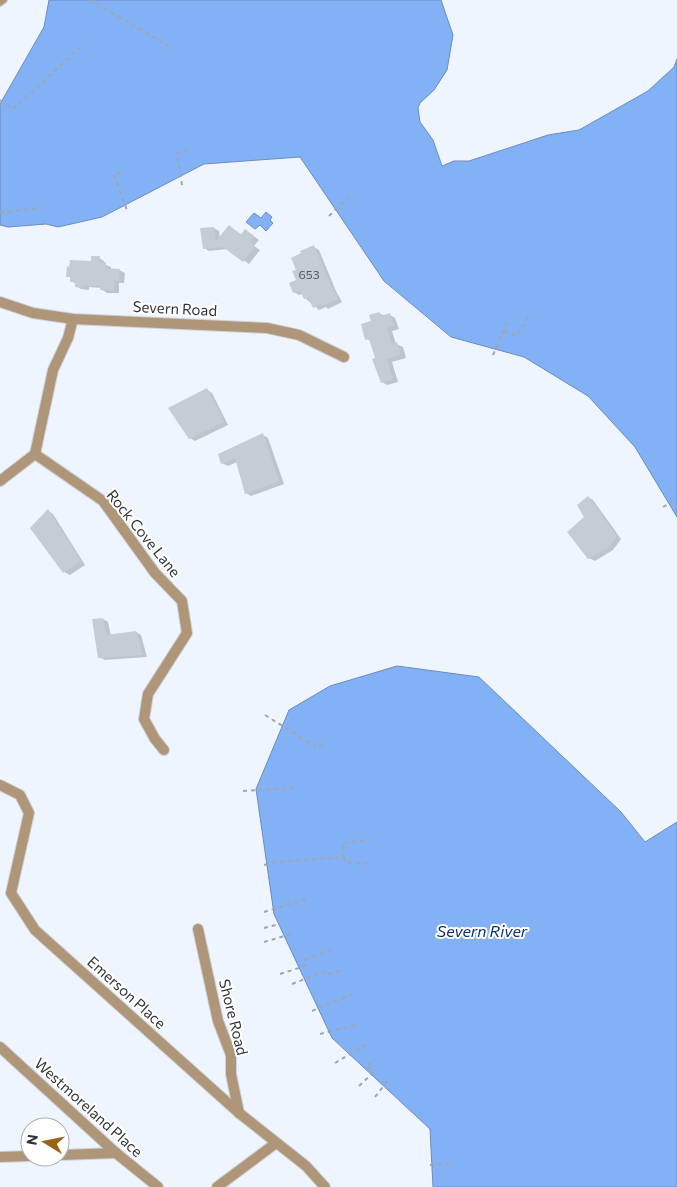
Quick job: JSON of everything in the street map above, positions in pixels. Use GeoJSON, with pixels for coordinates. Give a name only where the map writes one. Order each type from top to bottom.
{"type":"FeatureCollection","features":[{"type":"Feature","properties":{"kind":"street","name":"Severn Road"},"geometry":{"type":"LineString","coordinates":[[0,302],[33,313],[73,319],[267,328],[299,335],[344,358]]}},
{"type":"Feature","properties":{"kind":"street"},"geometry":{"type":"LineString","coordinates":[[0,481],[35,454],[53,370],[68,338],[73,319]]}},
{"type":"Feature","properties":{"kind":"street","name":"Rock Cove Lane"},"geometry":{"type":"LineString","coordinates":[[35,454],[103,501],[154,573],[182,601],[187,633],[148,694],[144,719],[155,739],[164,750]]}},
{"type":"Feature","properties":{"kind":"street"},"geometry":{"type":"LineString","coordinates":[[0,785],[20,795],[29,813],[11,893],[0,896]]}},
{"type":"Feature","properties":{"kind":"street","name":"Emerson Place"},"geometry":{"type":"LineString","coordinates":[[11,893],[35,930],[239,1113],[306,1166],[325,1187]]}},
{"type":"Feature","properties":{"kind":"street","name":"Shore Road"},"geometry":{"type":"LineString","coordinates":[[198,929],[218,1021],[231,1055],[231,1074],[239,1113]]}},
{"type":"Feature","properties":{"kind":"street","name":"Westmoreland Place"},"geometry":{"type":"LineString","coordinates":[[0,1048],[158,1187]]}},
{"type":"Feature","properties":{"kind":"street"},"geometry":{"type":"LineString","coordinates":[[217,1187],[276,1143]]}},
{"type":"Feature","properties":{"kind":"street"},"geometry":{"type":"LineString","coordinates":[[70,1154],[116,1152]]}},
{"type":"Feature","properties":{"kind":"street"},"geometry":{"type":"LineString","coordinates":[[0,1157],[20,1156]]}},
{"type":"Feature","properties":{"kind":"lane"},"geometry":{"type":"LineString","coordinates":[[0,2],[4,0]]}},
{"type":"Feature","properties":{"kind":"path"},"geometry":{"type":"LineString","coordinates":[[90,0],[174,49]]}},
{"type":"Feature","properties":{"kind":"path"},"geometry":{"type":"LineString","coordinates":[[0,100],[13,110],[81,46]]}},
{"type":"Feature","properties":{"kind":"path"},"geometry":{"type":"LineString","coordinates":[[182,185],[177,153],[188,150]]}},
{"type":"Feature","properties":{"kind":"path"},"geometry":{"type":"LineString","coordinates":[[121,172],[114,175],[128,213]]}},
{"type":"Feature","properties":{"kind":"path"},"geometry":{"type":"LineString","coordinates":[[329,216],[349,196],[353,200]]}},
{"type":"Feature","properties":{"kind":"path"},"geometry":{"type":"LineString","coordinates":[[0,213],[40,208]]}},
{"type":"Feature","properties":{"kind":"path"},"geometry":{"type":"LineString","coordinates":[[504,331],[518,336],[528,317]]}},
{"type":"Feature","properties":{"kind":"path"},"geometry":{"type":"LineString","coordinates":[[493,355],[507,323]]}},
{"type":"Feature","properties":{"kind":"path"},"geometry":{"type":"LineString","coordinates":[[663,508],[677,499]]}},
{"type":"Feature","properties":{"kind":"path"},"geometry":{"type":"LineString","coordinates":[[265,715],[318,748],[322,743]]}},
{"type":"Feature","properties":{"kind":"path"},"geometry":{"type":"LineString","coordinates":[[243,790],[292,788],[291,782]]}},
{"type":"Feature","properties":{"kind":"path"},"geometry":{"type":"LineString","coordinates":[[369,840],[343,843],[345,862],[369,864]]}},
{"type":"Feature","properties":{"kind":"path"},"geometry":{"type":"LineString","coordinates":[[264,865],[275,862],[344,856]]}},
{"type":"Feature","properties":{"kind":"path"},"geometry":{"type":"LineString","coordinates":[[264,912],[306,899]]}},
{"type":"Feature","properties":{"kind":"path"},"geometry":{"type":"LineString","coordinates":[[264,928],[280,924]]}},
{"type":"Feature","properties":{"kind":"path"},"geometry":{"type":"LineString","coordinates":[[264,942],[291,934]]}},
{"type":"Feature","properties":{"kind":"path"},"geometry":{"type":"LineString","coordinates":[[280,974],[305,966],[306,960],[332,949]]}},
{"type":"Feature","properties":{"kind":"path"},"geometry":{"type":"LineString","coordinates":[[292,984],[323,972],[325,975],[342,970]]}},
{"type":"Feature","properties":{"kind":"path"},"geometry":{"type":"LineString","coordinates":[[312,1011],[352,994]]}},
{"type":"Feature","properties":{"kind":"path"},"geometry":{"type":"LineString","coordinates":[[320,1034],[359,1024]]}},
{"type":"Feature","properties":{"kind":"path"},"geometry":{"type":"LineString","coordinates":[[335,1063],[370,1043]]}},
{"type":"Feature","properties":{"kind":"path"},"geometry":{"type":"LineString","coordinates":[[360,1086],[374,1072],[367,1066],[375,1059]]}},
{"type":"Feature","properties":{"kind":"path"},"geometry":{"type":"LineString","coordinates":[[375,1096],[389,1078]]}},
{"type":"Feature","properties":{"kind":"path"},"geometry":{"type":"LineString","coordinates":[[430,1165],[449,1163]]}},
{"type":"Feature","properties":{"kind":"water"},"geometry":{"type":"Polygon","coordinates":[[[49,0],[441,0],[453,35],[447,70],[434,90],[420,103],[418,108],[420,122],[433,140],[442,166],[454,161],[469,161],[548,135],[579,130],[648,91],[674,67],[677,59],[677,517],[635,447],[588,396],[524,357],[451,337],[384,281],[300,157],[204,164],[102,217],[58,227],[46,224],[8,227],[0,225],[0,104],[44,27],[49,0]]]}},
{"type":"Feature","properties":{"kind":"water"},"geometry":{"type":"Polygon","coordinates":[[[266,212],[272,217],[270,220],[273,223],[266,231],[260,225],[255,229],[246,222],[254,213],[261,218],[266,212]]]}},
{"type":"Feature","properties":{"kind":"water","name":"Severn River"},"geometry":{"type":"Polygon","coordinates":[[[397,666],[479,677],[621,812],[645,842],[677,822],[677,1187],[433,1187],[430,1129],[332,1038],[274,914],[256,789],[289,710],[330,686],[397,666]]]}},
{"type":"Feature","properties":{"kind":"building"},"geometry":{"type":"Polygon","coordinates":[[[229,225],[241,235],[245,229],[254,236],[250,242],[255,246],[243,262],[223,247],[203,249],[200,228],[214,227],[216,241],[229,225]]]}},
{"type":"Feature","properties":{"kind":"building"},"geometry":{"type":"Polygon","coordinates":[[[314,245],[338,299],[313,308],[308,297],[304,299],[300,290],[293,293],[289,283],[296,280],[292,271],[296,270],[291,258],[301,253],[300,251],[314,245]]]}},
{"type":"Feature","properties":{"kind":"building"},"geometry":{"type":"Polygon","coordinates":[[[91,256],[100,256],[99,262],[106,262],[105,268],[120,269],[119,281],[114,280],[114,291],[100,290],[100,286],[84,285],[84,288],[75,287],[75,282],[70,282],[70,277],[66,277],[67,266],[69,267],[70,260],[91,261],[91,256]]]}},
{"type":"Feature","properties":{"kind":"building"},"geometry":{"type":"Polygon","coordinates":[[[379,312],[381,316],[390,313],[394,326],[387,328],[392,344],[397,342],[401,355],[387,359],[393,379],[381,383],[372,359],[375,358],[369,339],[365,340],[361,324],[371,321],[369,315],[379,312]]]}},
{"type":"Feature","properties":{"kind":"building"},"geometry":{"type":"Polygon","coordinates":[[[207,388],[224,422],[189,439],[168,408],[207,388]]]}},
{"type":"Feature","properties":{"kind":"building"},"geometry":{"type":"Polygon","coordinates":[[[263,433],[279,481],[245,494],[235,458],[221,464],[218,454],[263,433]]]}},
{"type":"Feature","properties":{"kind":"building"},"geometry":{"type":"Polygon","coordinates":[[[588,496],[617,536],[608,548],[588,559],[567,532],[584,517],[577,505],[588,496]]]}},
{"type":"Feature","properties":{"kind":"building"},"geometry":{"type":"Polygon","coordinates":[[[48,509],[81,561],[63,573],[30,528],[48,509]]]}},
{"type":"Feature","properties":{"kind":"building"},"geometry":{"type":"Polygon","coordinates":[[[103,618],[106,635],[136,631],[143,655],[98,658],[92,619],[103,618]]]}}]}
